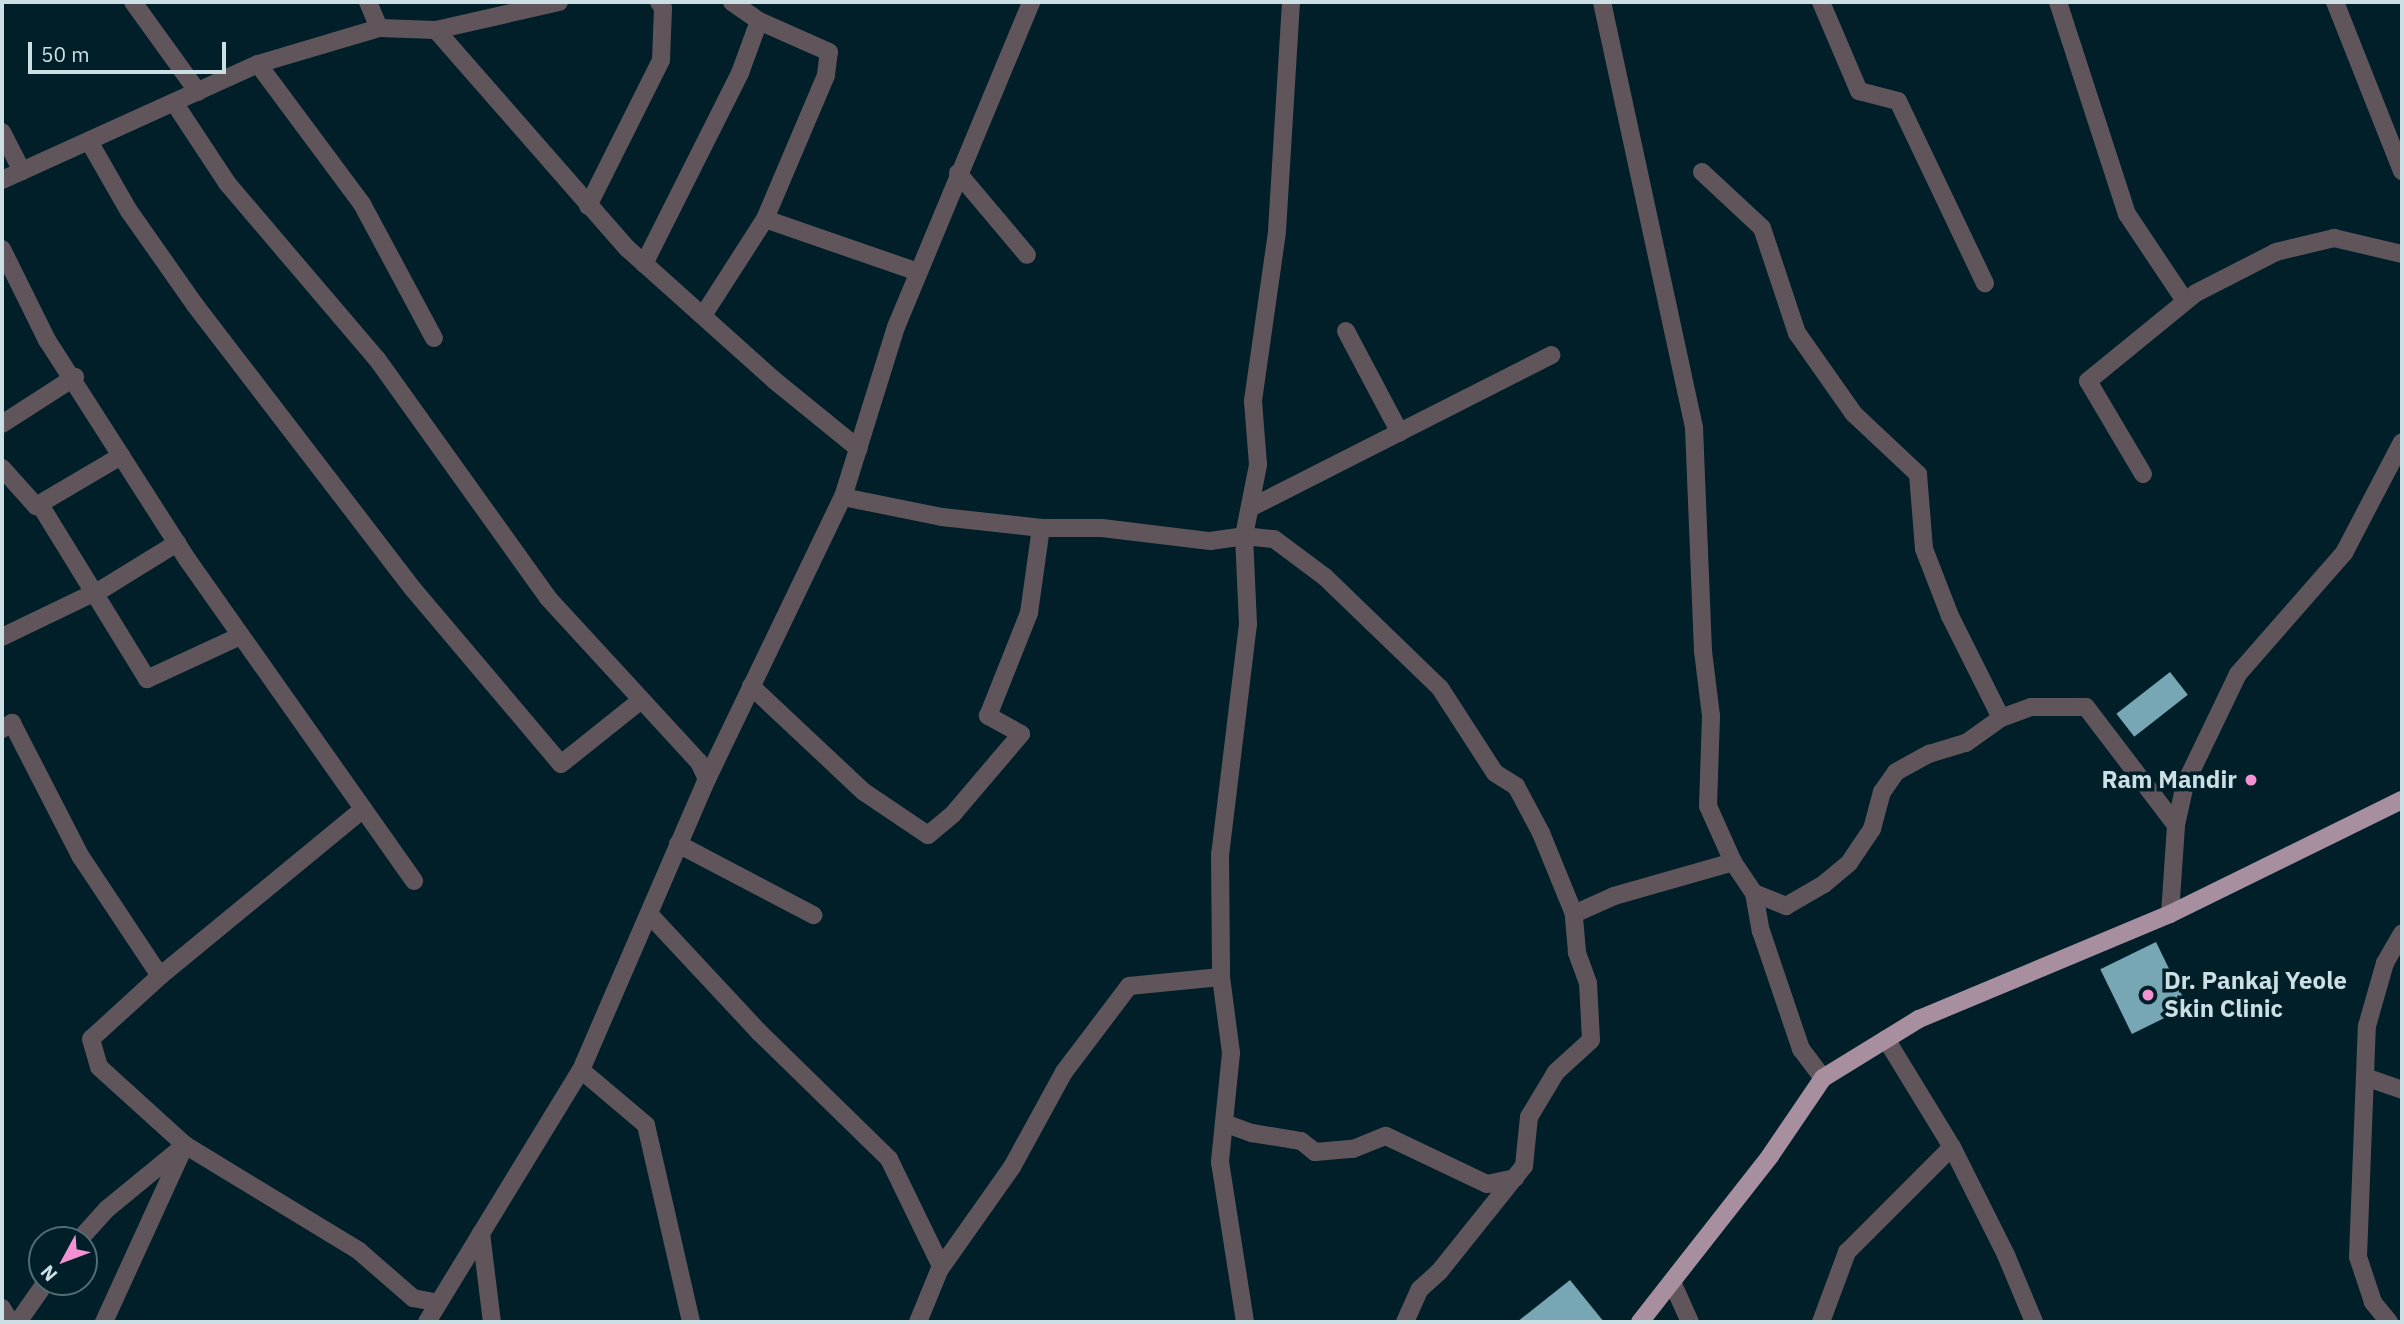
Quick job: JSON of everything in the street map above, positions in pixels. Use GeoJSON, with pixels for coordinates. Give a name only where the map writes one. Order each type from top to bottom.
{"type":"FeatureCollection","features":[{"type":"Feature","properties":{"kind":"main road"},"geometry":{"type":"LineString","coordinates":[[1640,1322],[1823,1078],[1919,1019],[2170,914],[2402,800]]}},
{"type":"Feature","properties":{"kind":"street"},"geometry":{"type":"LineString","coordinates":[[134,2],[198,92]]}},
{"type":"Feature","properties":{"kind":"street"},"geometry":{"type":"LineString","coordinates":[[368,2],[379,28]]}},
{"type":"Feature","properties":{"kind":"street"},"geometry":{"type":"LineString","coordinates":[[2,180],[90,143],[258,64],[379,28],[436,30],[559,2]]}},
{"type":"Feature","properties":{"kind":"street"},"geometry":{"type":"LineString","coordinates":[[588,206],[661,60],[663,8],[659,2]]}},
{"type":"Feature","properties":{"kind":"street"},"geometry":{"type":"LineString","coordinates":[[704,314],[765,219],[826,75],[829,52],[759,21],[732,2]]}},
{"type":"Feature","properties":{"kind":"street"},"geometry":{"type":"LineString","coordinates":[[426,1322],[581,1070],[707,779],[844,497],[896,327],[1031,2]]}},
{"type":"Feature","properties":{"kind":"street"},"geometry":{"type":"LineString","coordinates":[[1245,1322],[1220,1161],[1231,1053],[1221,976],[1220,854],[1248,624],[1244,536],[1258,465],[1253,401],[1277,232],[1291,2]]}},
{"type":"Feature","properties":{"kind":"street"},"geometry":{"type":"LineString","coordinates":[[1602,2],[1694,427],[1703,651],[1711,716],[1708,806],[1733,862],[1754,893],[1761,931],[1801,1049],[1823,1078]]}},
{"type":"Feature","properties":{"kind":"street"},"geometry":{"type":"LineString","coordinates":[[1821,2],[1859,91],[1898,101],[1985,283]]}},
{"type":"Feature","properties":{"kind":"street"},"geometry":{"type":"LineString","coordinates":[[2058,2],[2127,214],[2185,301]]}},
{"type":"Feature","properties":{"kind":"street"},"geometry":{"type":"LineString","coordinates":[[2335,2],[2402,171]]}},
{"type":"Feature","properties":{"kind":"street"},"geometry":{"type":"LineString","coordinates":[[644,264],[722,111],[759,21]]}},
{"type":"Feature","properties":{"kind":"street"},"geometry":{"type":"LineString","coordinates":[[436,30],[588,206],[644,264],[704,314],[774,380],[859,449]]}},
{"type":"Feature","properties":{"kind":"street"},"geometry":{"type":"LineString","coordinates":[[258,64],[362,204],[433,338]]}},
{"type":"Feature","properties":{"kind":"street"},"geometry":{"type":"LineString","coordinates":[[175,104],[227,183],[377,359],[548,598],[698,762],[707,779]]}},
{"type":"Feature","properties":{"kind":"street"},"geometry":{"type":"LineString","coordinates":[[2,132],[22,172]]}},
{"type":"Feature","properties":{"kind":"street"},"geometry":{"type":"LineString","coordinates":[[90,143],[129,211],[195,305],[413,589],[561,764],[640,701]]}},
{"type":"Feature","properties":{"kind":"street"},"geometry":{"type":"LineString","coordinates":[[958,173],[1027,255]]}},
{"type":"Feature","properties":{"kind":"street"},"geometry":{"type":"LineString","coordinates":[[1702,173],[1762,228],[1797,332],[1854,414],[1918,474],[1924,550],[1950,616],[2001,718]]}},
{"type":"Feature","properties":{"kind":"street"},"geometry":{"type":"LineString","coordinates":[[765,219],[918,272]]}},
{"type":"Feature","properties":{"kind":"street"},"geometry":{"type":"LineString","coordinates":[[2143,474],[2088,381],[2185,301],[2276,252],[2334,238],[2402,254]]}},
{"type":"Feature","properties":{"kind":"street"},"geometry":{"type":"LineString","coordinates":[[2,249],[47,340],[75,377],[121,456],[177,543],[414,881]]}},
{"type":"Feature","properties":{"kind":"street"},"geometry":{"type":"LineString","coordinates":[[1346,331],[1400,433]]}},
{"type":"Feature","properties":{"kind":"street"},"geometry":{"type":"LineString","coordinates":[[1250,508],[1551,355]]}},
{"type":"Feature","properties":{"kind":"street"},"geometry":{"type":"LineString","coordinates":[[2,424],[75,377]]}},
{"type":"Feature","properties":{"kind":"street"},"geometry":{"type":"LineString","coordinates":[[2170,914],[2176,825],[2185,784],[2238,674],[2344,553],[2402,442]]}},
{"type":"Feature","properties":{"kind":"street"},"geometry":{"type":"LineString","coordinates":[[36,506],[121,456]]}},
{"type":"Feature","properties":{"kind":"street"},"geometry":{"type":"LineString","coordinates":[[2,468],[36,506],[42,508],[147,679],[240,636]]}},
{"type":"Feature","properties":{"kind":"street"},"geometry":{"type":"LineString","coordinates":[[844,497],[942,517],[1041,528],[1102,528],[1209,541],[1244,536],[1274,539],[1325,577],[1440,688],[1495,773],[1516,786],[1541,833],[1574,914],[1577,952],[1587,983],[1591,1040],[1556,1072],[1529,1117],[1524,1166],[1438,1272],[1420,1289],[1405,1322]]}},
{"type":"Feature","properties":{"kind":"street"},"geometry":{"type":"LineString","coordinates":[[751,686],[864,792],[928,835],[953,814],[1021,734],[988,716],[1029,613],[1041,528]]}},
{"type":"Feature","properties":{"kind":"street"},"geometry":{"type":"LineString","coordinates":[[2,638],[94,593],[177,543]]}},
{"type":"Feature","properties":{"kind":"street"},"geometry":{"type":"LineString","coordinates":[[1754,893],[1786,906],[1824,884],[1849,863],[1872,828],[1882,792],[1896,772],[1929,754],[1966,743],[2001,718],[2031,707],[2086,707],[2176,825]]}},
{"type":"Feature","properties":{"kind":"street"},"geometry":{"type":"LineString","coordinates":[[2,729],[12,723],[81,857],[160,976]]}},
{"type":"Feature","properties":{"kind":"street"},"geometry":{"type":"LineString","coordinates":[[363,809],[160,976],[91,1039],[99,1067],[185,1145],[359,1251],[412,1298],[438,1303]]}},
{"type":"Feature","properties":{"kind":"street"},"geometry":{"type":"LineString","coordinates":[[678,844],[813,915]]}},
{"type":"Feature","properties":{"kind":"street"},"geometry":{"type":"LineString","coordinates":[[1574,914],[1614,896],[1733,862]]}},
{"type":"Feature","properties":{"kind":"street"},"geometry":{"type":"LineString","coordinates":[[649,914],[759,1032],[889,1159],[940,1269]]}},
{"type":"Feature","properties":{"kind":"street"},"geometry":{"type":"LineString","coordinates":[[2389,1322],[2373,1302],[2358,1257],[2368,1078],[2367,1026],[2385,963],[2402,933]]}},
{"type":"Feature","properties":{"kind":"street"},"geometry":{"type":"LineString","coordinates":[[918,1322],[940,1269],[1012,1167],[1064,1072],[1129,986],[1221,976]]}},
{"type":"Feature","properties":{"kind":"street"},"geometry":{"type":"LineString","coordinates":[[1886,1039],[1952,1147],[2006,1255],[2034,1322]]}},
{"type":"Feature","properties":{"kind":"street"},"geometry":{"type":"LineString","coordinates":[[581,1070],[646,1125],[691,1322]]}},
{"type":"Feature","properties":{"kind":"street"},"geometry":{"type":"LineString","coordinates":[[2368,1078],[2402,1090]]}},
{"type":"Feature","properties":{"kind":"street"},"geometry":{"type":"LineString","coordinates":[[1224,1123],[1252,1133],[1301,1141],[1315,1152],[1353,1149],[1386,1136],[1412,1152],[1488,1184],[1515,1178]]}},
{"type":"Feature","properties":{"kind":"street"},"geometry":{"type":"LineString","coordinates":[[92,1226],[107,1209],[185,1145]]}},
{"type":"Feature","properties":{"kind":"street"},"geometry":{"type":"LineString","coordinates":[[104,1322],[185,1145]]}},
{"type":"Feature","properties":{"kind":"street"},"geometry":{"type":"LineString","coordinates":[[1821,1322],[1847,1252],[1952,1147]]}},
{"type":"Feature","properties":{"kind":"street"},"geometry":{"type":"LineString","coordinates":[[481,1233],[492,1322]]}},
{"type":"Feature","properties":{"kind":"street"},"geometry":{"type":"LineString","coordinates":[[1672,1282],[1690,1322]]}},
{"type":"Feature","properties":{"kind":"street"},"geometry":{"type":"LineString","coordinates":[[18,1322],[36,1296]]}},
{"type":"Feature","properties":{"kind":"street"},"geometry":{"type":"LineString","coordinates":[[2,1308],[10,1322]]}},
{"type":"Feature","properties":{"kind":"building"},"geometry":{"type":"Polygon","coordinates":[[[2170,672],[2188,695],[2134,737],[2116,714],[2170,672]]]}},
{"type":"Feature","properties":{"kind":"building"},"geometry":{"type":"Polygon","coordinates":[[[2156,942],[2188,1007],[2132,1034],[2100,969],[2156,942]]]}},
{"type":"Feature","properties":{"kind":"building"},"geometry":{"type":"Polygon","coordinates":[[[1570,1280],[1604,1322],[1517,1322],[1570,1280]]]}},
{"type":"Feature","properties":{"kind":"place","name":"Ram Mandir"},"geometry":{"type":"Point","coordinates":[2251,780]}},
{"type":"Feature","properties":{"kind":"place","name":"Dr. Pankaj Yeole Skin Clinic"},"geometry":{"type":"Point","coordinates":[2148,995]}}]}
